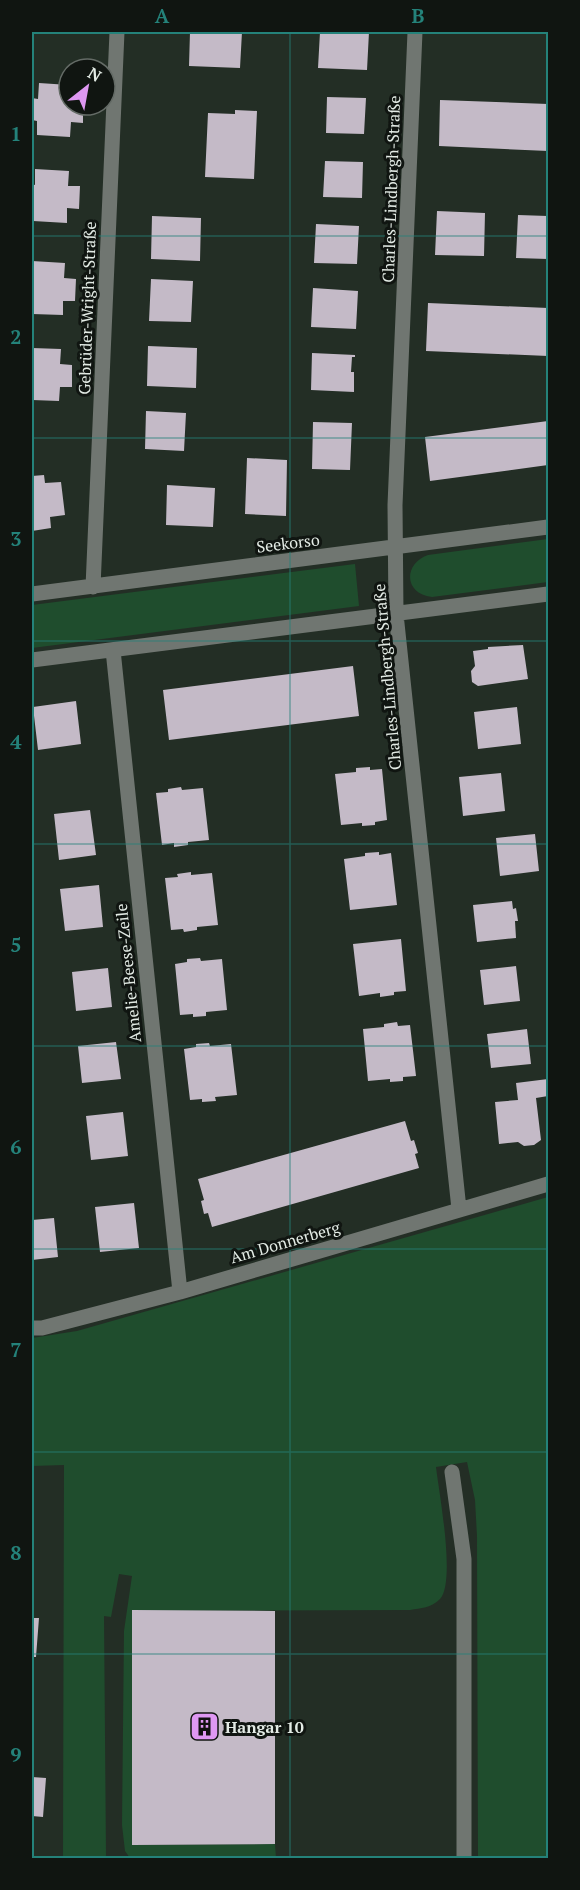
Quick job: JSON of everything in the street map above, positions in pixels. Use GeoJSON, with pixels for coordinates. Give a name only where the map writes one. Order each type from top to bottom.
{"type":"FeatureCollection","features":[{"type":"Feature","properties":{"kind":"street","name":"Gebrüder-Wright-Straße"},"geometry":{"type":"LineString","coordinates":[[93,587],[117,32]]}},
{"type":"Feature","properties":{"kind":"street","name":"Charles-Lindbergh-Straße"},"geometry":{"type":"LineString","coordinates":[[415,32],[395,505],[396,614],[459,1209]]}},
{"type":"Feature","properties":{"kind":"street","name":"Seekorso"},"geometry":{"type":"LineString","coordinates":[[32,594],[549,527]]}},
{"type":"Feature","properties":{"kind":"street"},"geometry":{"type":"LineString","coordinates":[[32,660],[549,594]]}},
{"type":"Feature","properties":{"kind":"street","name":"Amelie-Beese-Zeile"},"geometry":{"type":"LineString","coordinates":[[113,650],[180,1292]]}},
{"type":"Feature","properties":{"kind":"street","name":"Am Donnerberg"},"geometry":{"type":"LineString","coordinates":[[32,1328],[42,1328],[180,1292],[549,1184]]}},
{"type":"Feature","properties":{"kind":"street"},"geometry":{"type":"LineString","coordinates":[[452,1472],[464,1559],[464,1858]]}},
{"type":"Feature","properties":{"kind":"green space"},"geometry":{"type":"Polygon","coordinates":[[[548,539],[548,582],[432,597],[423,595],[412,585],[410,578],[414,565],[428,555],[548,539]]]}},
{"type":"Feature","properties":{"kind":"green space"},"geometry":{"type":"Polygon","coordinates":[[[355,564],[359,606],[32,648],[32,605],[355,564]]]}},
{"type":"Feature","properties":{"kind":"green space"},"geometry":{"type":"Polygon","coordinates":[[[548,1197],[548,1858],[478,1858],[477,1536],[475,1500],[467,1462],[436,1467],[445,1536],[447,1575],[445,1589],[440,1599],[429,1606],[410,1610],[132,1611],[132,1845],[275,1844],[276,1858],[130,1858],[125,1851],[122,1825],[124,1631],[132,1576],[119,1574],[111,1617],[104,1616],[106,1856],[108,1858],[63,1858],[64,1465],[32,1466],[32,1338],[77,1331],[548,1197]]]}},
{"type":"Feature","properties":{"kind":"building"},"geometry":{"type":"Polygon","coordinates":[[[190,32],[242,32],[240,68],[189,66],[190,32]]]}},
{"type":"Feature","properties":{"kind":"building"},"geometry":{"type":"Polygon","coordinates":[[[320,32],[369,32],[367,70],[318,68],[320,32]]]}},
{"type":"Feature","properties":{"kind":"building"},"geometry":{"type":"Polygon","coordinates":[[[39,83],[57,84],[57,117],[83,117],[83,123],[71,122],[70,137],[37,135],[37,121],[32,120],[32,98],[38,99],[39,83]]]}},
{"type":"Feature","properties":{"kind":"building"},"geometry":{"type":"Polygon","coordinates":[[[327,97],[366,98],[364,134],[326,133],[327,97]]]}},
{"type":"Feature","properties":{"kind":"building"},"geometry":{"type":"Polygon","coordinates":[[[440,100],[548,104],[548,151],[439,146],[440,100]]]}},
{"type":"Feature","properties":{"kind":"building"},"geometry":{"type":"Polygon","coordinates":[[[235,110],[257,111],[254,179],[205,177],[208,113],[235,114],[235,110]]]}},
{"type":"Feature","properties":{"kind":"building"},"geometry":{"type":"Polygon","coordinates":[[[325,161],[363,162],[362,198],[323,197],[325,161]]]}},
{"type":"Feature","properties":{"kind":"building"},"geometry":{"type":"Polygon","coordinates":[[[35,169],[69,171],[68,186],[80,186],[79,209],[67,208],[67,223],[33,221],[32,184],[35,185],[35,169]]]}},
{"type":"Feature","properties":{"kind":"building"},"geometry":{"type":"Polygon","coordinates":[[[437,211],[485,213],[484,256],[435,255],[437,211]]]}},
{"type":"Feature","properties":{"kind":"building"},"geometry":{"type":"Polygon","coordinates":[[[518,215],[548,216],[548,259],[516,258],[518,215]]]}},
{"type":"Feature","properties":{"kind":"building"},"geometry":{"type":"Polygon","coordinates":[[[152,216],[201,218],[200,261],[151,259],[152,216]]]}},
{"type":"Feature","properties":{"kind":"building"},"geometry":{"type":"Polygon","coordinates":[[[316,224],[359,226],[357,264],[314,263],[316,224]]]}},
{"type":"Feature","properties":{"kind":"building"},"geometry":{"type":"Polygon","coordinates":[[[32,261],[65,263],[64,278],[76,279],[75,301],[63,301],[63,315],[32,314],[32,261]]]}},
{"type":"Feature","properties":{"kind":"building"},"geometry":{"type":"Polygon","coordinates":[[[151,279],[193,281],[191,322],[149,321],[151,279]]]}},
{"type":"Feature","properties":{"kind":"building"},"geometry":{"type":"Polygon","coordinates":[[[313,288],[358,291],[356,329],[311,327],[313,288]]]}},
{"type":"Feature","properties":{"kind":"building"},"geometry":{"type":"Polygon","coordinates":[[[428,303],[548,308],[548,356],[426,351],[428,303]]]}},
{"type":"Feature","properties":{"kind":"building"},"geometry":{"type":"Polygon","coordinates":[[[148,346],[197,348],[196,388],[147,386],[148,346]]]}},
{"type":"Feature","properties":{"kind":"building"},"geometry":{"type":"Polygon","coordinates":[[[32,348],[61,349],[60,364],[72,365],[72,387],[60,387],[59,401],[32,400],[32,348]]]}},
{"type":"Feature","properties":{"kind":"building"},"geometry":{"type":"Polygon","coordinates":[[[312,353],[355,355],[352,357],[351,372],[354,372],[354,392],[311,390],[312,353]]]}},
{"type":"Feature","properties":{"kind":"building"},"geometry":{"type":"Polygon","coordinates":[[[146,411],[186,413],[184,451],[145,449],[146,411]]]}},
{"type":"Feature","properties":{"kind":"building"},"geometry":{"type":"Polygon","coordinates":[[[548,421],[548,465],[430,481],[425,437],[548,421]]]}},
{"type":"Feature","properties":{"kind":"building"},"geometry":{"type":"Polygon","coordinates":[[[313,422],[352,423],[350,470],[312,469],[313,422]]]}},
{"type":"Feature","properties":{"kind":"building"},"geometry":{"type":"Polygon","coordinates":[[[247,458],[287,460],[286,516],[245,514],[247,458]]]}},
{"type":"Feature","properties":{"kind":"building"},"geometry":{"type":"Polygon","coordinates":[[[44,475],[45,483],[61,482],[65,515],[50,517],[51,528],[32,531],[32,476],[44,475]]]}},
{"type":"Feature","properties":{"kind":"building"},"geometry":{"type":"Polygon","coordinates":[[[167,485],[215,488],[213,527],[166,525],[167,485]]]}},
{"type":"Feature","properties":{"kind":"building"},"geometry":{"type":"Polygon","coordinates":[[[523,645],[528,679],[478,686],[472,682],[471,671],[475,666],[473,651],[488,649],[488,647],[523,645]]]}},
{"type":"Feature","properties":{"kind":"building"},"geometry":{"type":"Polygon","coordinates":[[[353,666],[359,716],[169,740],[163,690],[353,666]]]}},
{"type":"Feature","properties":{"kind":"building"},"geometry":{"type":"Polygon","coordinates":[[[76,701],[81,744],[38,750],[33,707],[76,701]]]}},
{"type":"Feature","properties":{"kind":"building"},"geometry":{"type":"Polygon","coordinates":[[[517,707],[521,744],[478,749],[474,712],[517,707]]]}},
{"type":"Feature","properties":{"kind":"building"},"geometry":{"type":"Polygon","coordinates":[[[370,767],[370,770],[382,769],[387,820],[375,822],[375,825],[362,826],[362,823],[341,825],[335,774],[356,772],[356,768],[370,767]]]}},
{"type":"Feature","properties":{"kind":"building"},"geometry":{"type":"Polygon","coordinates":[[[501,773],[505,811],[463,816],[459,777],[501,773]]]}},
{"type":"Feature","properties":{"kind":"building"},"geometry":{"type":"Polygon","coordinates":[[[181,787],[182,790],[203,788],[209,840],[188,842],[188,845],[174,847],[174,843],[162,845],[156,793],[168,792],[168,789],[181,787]]]}},
{"type":"Feature","properties":{"kind":"building"},"geometry":{"type":"Polygon","coordinates":[[[90,810],[96,855],[59,860],[54,814],[90,810]]]}},
{"type":"Feature","properties":{"kind":"building"},"geometry":{"type":"Polygon","coordinates":[[[535,834],[539,871],[500,876],[496,838],[535,834]]]}},
{"type":"Feature","properties":{"kind":"building"},"geometry":{"type":"Polygon","coordinates":[[[379,852],[379,855],[391,853],[397,905],[350,910],[344,859],[379,852]]]}},
{"type":"Feature","properties":{"kind":"building"},"geometry":{"type":"Polygon","coordinates":[[[191,872],[191,875],[212,873],[218,925],[197,927],[197,930],[184,932],[183,929],[171,930],[165,878],[178,877],[177,874],[191,872]]]}},
{"type":"Feature","properties":{"kind":"building"},"geometry":{"type":"Polygon","coordinates":[[[99,885],[103,927],[65,931],[60,889],[99,885]]]}},
{"type":"Feature","properties":{"kind":"building"},"geometry":{"type":"Polygon","coordinates":[[[512,901],[513,909],[516,908],[518,921],[515,921],[516,938],[477,942],[473,905],[512,901]]]}},
{"type":"Feature","properties":{"kind":"building"},"geometry":{"type":"Polygon","coordinates":[[[401,939],[406,991],[380,997],[380,993],[359,996],[353,944],[401,939]]]}},
{"type":"Feature","properties":{"kind":"building"},"geometry":{"type":"Polygon","coordinates":[[[200,958],[201,961],[222,959],[227,1010],[206,1012],[206,1016],[180,1015],[175,964],[187,962],[187,959],[200,958]]]}},
{"type":"Feature","properties":{"kind":"building"},"geometry":{"type":"Polygon","coordinates":[[[516,966],[520,1001],[484,1005],[480,970],[516,966]]]}},
{"type":"Feature","properties":{"kind":"building"},"geometry":{"type":"Polygon","coordinates":[[[108,968],[112,1007],[76,1011],[72,972],[108,968]]]}},
{"type":"Feature","properties":{"kind":"building"},"geometry":{"type":"Polygon","coordinates":[[[397,1022],[398,1026],[410,1025],[416,1076],[403,1077],[403,1081],[390,1082],[390,1079],[368,1081],[363,1029],[384,1027],[384,1024],[397,1022]]]}},
{"type":"Feature","properties":{"kind":"building"},"geometry":{"type":"Polygon","coordinates":[[[527,1029],[531,1064],[491,1068],[487,1034],[527,1029]]]}},
{"type":"Feature","properties":{"kind":"building"},"geometry":{"type":"Polygon","coordinates":[[[116,1042],[121,1079],[82,1083],[78,1046],[116,1042]]]}},
{"type":"Feature","properties":{"kind":"building"},"geometry":{"type":"Polygon","coordinates":[[[209,1043],[210,1046],[231,1044],[237,1095],[215,1097],[216,1101],[190,1100],[184,1049],[196,1047],[196,1044],[209,1043]]]}},
{"type":"Feature","properties":{"kind":"building"},"geometry":{"type":"Polygon","coordinates":[[[548,1079],[548,1096],[536,1098],[541,1140],[534,1145],[524,1146],[518,1142],[499,1144],[495,1102],[518,1100],[516,1083],[548,1079]]]}},
{"type":"Feature","properties":{"kind":"building"},"geometry":{"type":"Polygon","coordinates":[[[123,1112],[128,1156],[91,1160],[86,1116],[123,1112]]]}},
{"type":"Feature","properties":{"kind":"building"},"geometry":{"type":"Polygon","coordinates":[[[405,1121],[411,1141],[414,1140],[418,1153],[415,1154],[419,1168],[212,1227],[208,1213],[204,1214],[201,1201],[204,1200],[198,1179],[405,1121]]]}},
{"type":"Feature","properties":{"kind":"building"},"geometry":{"type":"Polygon","coordinates":[[[134,1203],[139,1248],[100,1252],[95,1207],[134,1203]]]}},
{"type":"Feature","properties":{"kind":"building"},"geometry":{"type":"Polygon","coordinates":[[[54,1218],[58,1257],[32,1260],[32,1220],[54,1218]]]}},
{"type":"Feature","properties":{"kind":"building","name":"Hangar 10"},"geometry":{"type":"Polygon","coordinates":[[[132,1610],[275,1611],[275,1844],[132,1845],[132,1610]]]}},
{"type":"Feature","properties":{"kind":"building"},"geometry":{"type":"Polygon","coordinates":[[[32,1618],[39,1618],[36,1657],[32,1657],[32,1618]]]}},
{"type":"Feature","properties":{"kind":"building"},"geometry":{"type":"Polygon","coordinates":[[[32,1777],[46,1778],[43,1817],[32,1816],[32,1777]]]}},
{"type":"Feature","properties":{"kind":"place","name":"Hangar 10"},"geometry":{"type":"Point","coordinates":[204,1727]}}]}
